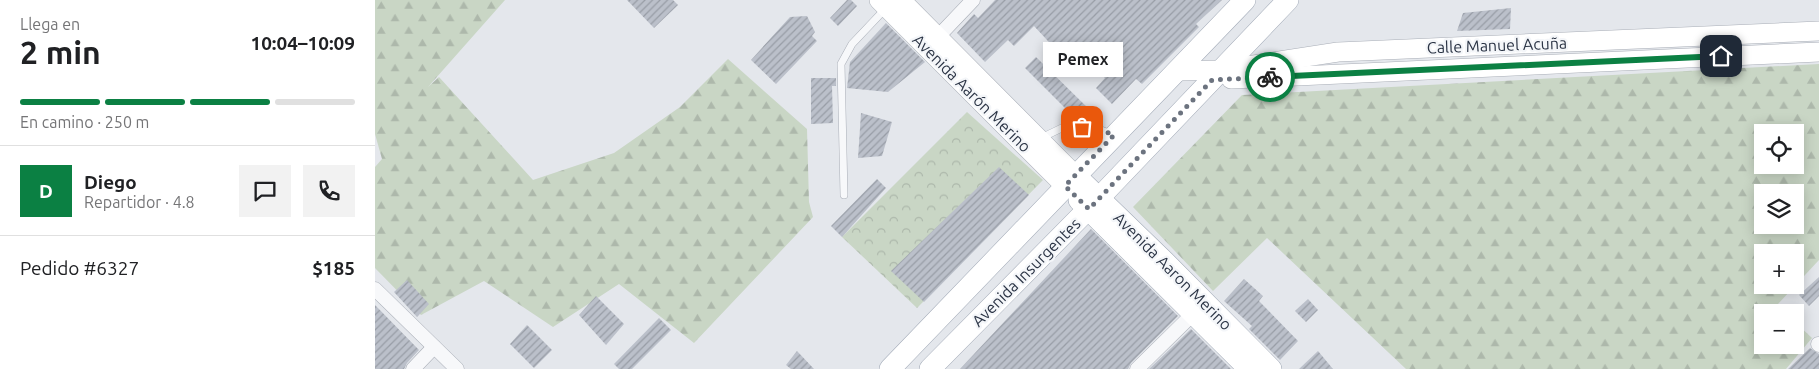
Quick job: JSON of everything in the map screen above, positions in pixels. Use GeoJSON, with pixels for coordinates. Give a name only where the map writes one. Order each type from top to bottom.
{"type":"FeatureCollection","features":[{"type":"Feature","properties":{"kind":"main road","name":"Avenida Insurgentes"},"geometry":{"type":"LineString","coordinates":[[930,369],[1094,203],[1288,0]]}},
{"type":"Feature","properties":{"kind":"main road","name":"Avenida Insurgentes"},"geometry":{"type":"LineString","coordinates":[[890,369],[1241,1]]}},
{"type":"Feature","properties":{"kind":"main road","name":"Avenida Aarón Merino"},"geometry":{"type":"LineString","coordinates":[[889,2],[1039,139],[1070,180]]}},
{"type":"Feature","properties":{"kind":"main road","name":"Calle Manuel Acuña"},"geometry":{"type":"LineString","coordinates":[[1217,75],[1338,52],[1819,31]]}},
{"type":"Feature","properties":{"kind":"main road","name":"Avenida Aarón Merino"},"geometry":{"type":"LineString","coordinates":[[932,42],[1070,180]]}},
{"type":"Feature","properties":{"kind":"main road","name":"Calle Manuel Acuña"},"geometry":{"type":"LineString","coordinates":[[1171,76],[1819,52]]}},
{"type":"Feature","properties":{"kind":"main road"},"geometry":{"type":"LineString","coordinates":[[1171,76],[1169,101],[1186,107]]}},
{"type":"Feature","properties":{"kind":"main road"},"geometry":{"type":"LineString","coordinates":[[1140,108],[1153,110],[1157,113],[1164,130]]}},
{"type":"Feature","properties":{"kind":"main road","name":"Avenida Aaron Merino"},"geometry":{"type":"LineString","coordinates":[[1070,180],[1199,308],[1249,369]]}},
{"type":"Feature","properties":{"kind":"main road","name":"Avenida Aaron Merino"},"geometry":{"type":"LineString","coordinates":[[1199,308],[1271,369]]}},
{"type":"Feature","properties":{"kind":"street"},"geometry":{"type":"LineString","coordinates":[[932,42],[973,0]]}},
{"type":"Feature","properties":{"kind":"street"},"geometry":{"type":"LineString","coordinates":[[377,294],[457,369]]}},
{"type":"Feature","properties":{"kind":"street"},"geometry":{"type":"LineString","coordinates":[[1137,369],[1199,308]]}},
{"type":"Feature","properties":{"kind":"street"},"geometry":{"type":"LineString","coordinates":[[413,369],[434,347]]}},
{"type":"Feature","properties":{"kind":"lane"},"geometry":{"type":"LineString","coordinates":[[843,195],[841,64],[852,44],[889,2]]}},
{"type":"Feature","properties":{"kind":"lane"},"geometry":{"type":"LineString","coordinates":[[1039,139],[1068,125],[1096,128],[1114,135]]}},
{"type":"Feature","properties":{"kind":"green space"},"geometry":{"type":"Polygon","coordinates":[[[375,0],[505,0],[428,87],[439,77],[533,180],[614,153],[680,107],[728,59],[807,129],[809,202],[813,217],[694,343],[619,284],[553,327],[484,281],[421,315],[375,268],[375,167],[382,159],[375,134],[375,0]]]}},
{"type":"Feature","properties":{"kind":"green space"},"geometry":{"type":"Polygon","coordinates":[[[1819,64],[1819,260],[1804,276],[1804,244],[1754,244],[1754,294],[1787,294],[1778,304],[1754,304],[1754,354],[1799,354],[1786,369],[1406,369],[1267,238],[1213,291],[1133,207],[1242,95],[1819,64]]]}},
{"type":"Feature","properties":{"kind":"green space"},"geometry":{"type":"Polygon","coordinates":[[[967,112],[1043,180],[917,308],[842,237],[967,112]]]}},
{"type":"Feature","properties":{"kind":"green space"},"geometry":{"type":"Polygon","coordinates":[[[1804,330],[1812,338],[1804,348],[1804,330]]]}},
{"type":"Feature","properties":{"kind":"building"},"geometry":{"type":"Polygon","coordinates":[[[627,0],[673,0],[678,5],[654,28],[627,0]]]}},
{"type":"Feature","properties":{"kind":"building"},"geometry":{"type":"Polygon","coordinates":[[[847,0],[851,0],[857,6],[838,26],[830,18],[847,0]]]}},
{"type":"Feature","properties":{"kind":"building"},"geometry":{"type":"Polygon","coordinates":[[[995,0],[1222,0],[1196,24],[1199,27],[1142,84],[1136,79],[1112,104],[1096,88],[1105,78],[1069,45],[1060,54],[1034,26],[1014,46],[1008,40],[985,62],[957,33],[974,14],[978,18],[995,0]]]}},
{"type":"Feature","properties":{"kind":"building"},"geometry":{"type":"Polygon","coordinates":[[[1511,8],[1510,29],[1457,31],[1463,13],[1511,8]]]}},
{"type":"Feature","properties":{"kind":"building"},"geometry":{"type":"Polygon","coordinates":[[[807,16],[815,32],[812,36],[817,41],[776,84],[751,60],[790,17],[807,16]]]}},
{"type":"Feature","properties":{"kind":"building"},"geometry":{"type":"Polygon","coordinates":[[[886,23],[925,62],[888,92],[847,88],[850,62],[886,23]]]}},
{"type":"Feature","properties":{"kind":"building"},"geometry":{"type":"Polygon","coordinates":[[[1036,57],[1094,114],[1087,122],[1078,121],[1025,68],[1036,57]]]}},
{"type":"Feature","properties":{"kind":"building"},"geometry":{"type":"Polygon","coordinates":[[[811,78],[836,78],[836,86],[832,86],[833,123],[811,124],[811,78]]]}},
{"type":"Feature","properties":{"kind":"building"},"geometry":{"type":"Polygon","coordinates":[[[861,113],[892,122],[882,156],[858,158],[861,113]]]}},
{"type":"Feature","properties":{"kind":"building"},"geometry":{"type":"Polygon","coordinates":[[[999,167],[1029,195],[924,302],[891,271],[999,167]]]}},
{"type":"Feature","properties":{"kind":"building"},"geometry":{"type":"Polygon","coordinates":[[[877,179],[886,188],[842,237],[831,226],[877,179]]]}},
{"type":"Feature","properties":{"kind":"building"},"geometry":{"type":"Polygon","coordinates":[[[1091,229],[1178,316],[1131,363],[1128,369],[960,369],[1091,229]]]}},
{"type":"Feature","properties":{"kind":"building"},"geometry":{"type":"Polygon","coordinates":[[[1819,277],[1819,296],[1809,306],[1799,295],[1804,294],[1804,290],[1819,277]]]}},
{"type":"Feature","properties":{"kind":"building"},"geometry":{"type":"Polygon","coordinates":[[[1244,279],[1263,296],[1259,301],[1298,341],[1280,360],[1249,329],[1252,326],[1224,301],[1244,279]]]}},
{"type":"Feature","properties":{"kind":"building"},"geometry":{"type":"Polygon","coordinates":[[[407,280],[429,304],[417,317],[394,292],[407,280]]]}},
{"type":"Feature","properties":{"kind":"building"},"geometry":{"type":"Polygon","coordinates":[[[596,296],[624,324],[606,345],[579,315],[596,296]]]}},
{"type":"Feature","properties":{"kind":"building"},"geometry":{"type":"Polygon","coordinates":[[[1308,299],[1318,310],[1306,322],[1295,311],[1308,299]]]}},
{"type":"Feature","properties":{"kind":"building"},"geometry":{"type":"Polygon","coordinates":[[[375,305],[419,350],[404,369],[375,369],[375,305]]]}},
{"type":"Feature","properties":{"kind":"building"},"geometry":{"type":"Polygon","coordinates":[[[659,318],[671,330],[632,369],[619,369],[614,364],[659,318]]]}},
{"type":"Feature","properties":{"kind":"building"},"geometry":{"type":"Polygon","coordinates":[[[527,325],[552,350],[534,368],[510,344],[527,325]]]}},
{"type":"Feature","properties":{"kind":"building"},"geometry":{"type":"Polygon","coordinates":[[[1191,329],[1231,369],[1149,369],[1191,329]]]}},
{"type":"Feature","properties":{"kind":"building"},"geometry":{"type":"Polygon","coordinates":[[[1810,348],[1819,354],[1819,369],[1788,369],[1804,354],[1810,348]]]}},
{"type":"Feature","properties":{"kind":"building"},"geometry":{"type":"Polygon","coordinates":[[[797,351],[814,369],[791,369],[786,365],[797,351]]]}},
{"type":"Feature","properties":{"kind":"building"},"geometry":{"type":"Polygon","coordinates":[[[1318,351],[1333,369],[1299,369],[1318,351]]]}},
{"type":"Feature","properties":{"kind":"way so far"},"geometry":{"type":"LineString","coordinates":[[1082,127],[1096,128],[1114,135],[1065,186],[1089,209],[1212,80],[1270,77]]}},
{"type":"Feature","properties":{"kind":"place","name":"Pemex"},"geometry":{"type":"Point","coordinates":[1082,127]}},
{"type":"Feature","properties":{"kind":"route"},"geometry":{"type":"LineString","coordinates":[[1270,77],[1721,56]]}}]}
